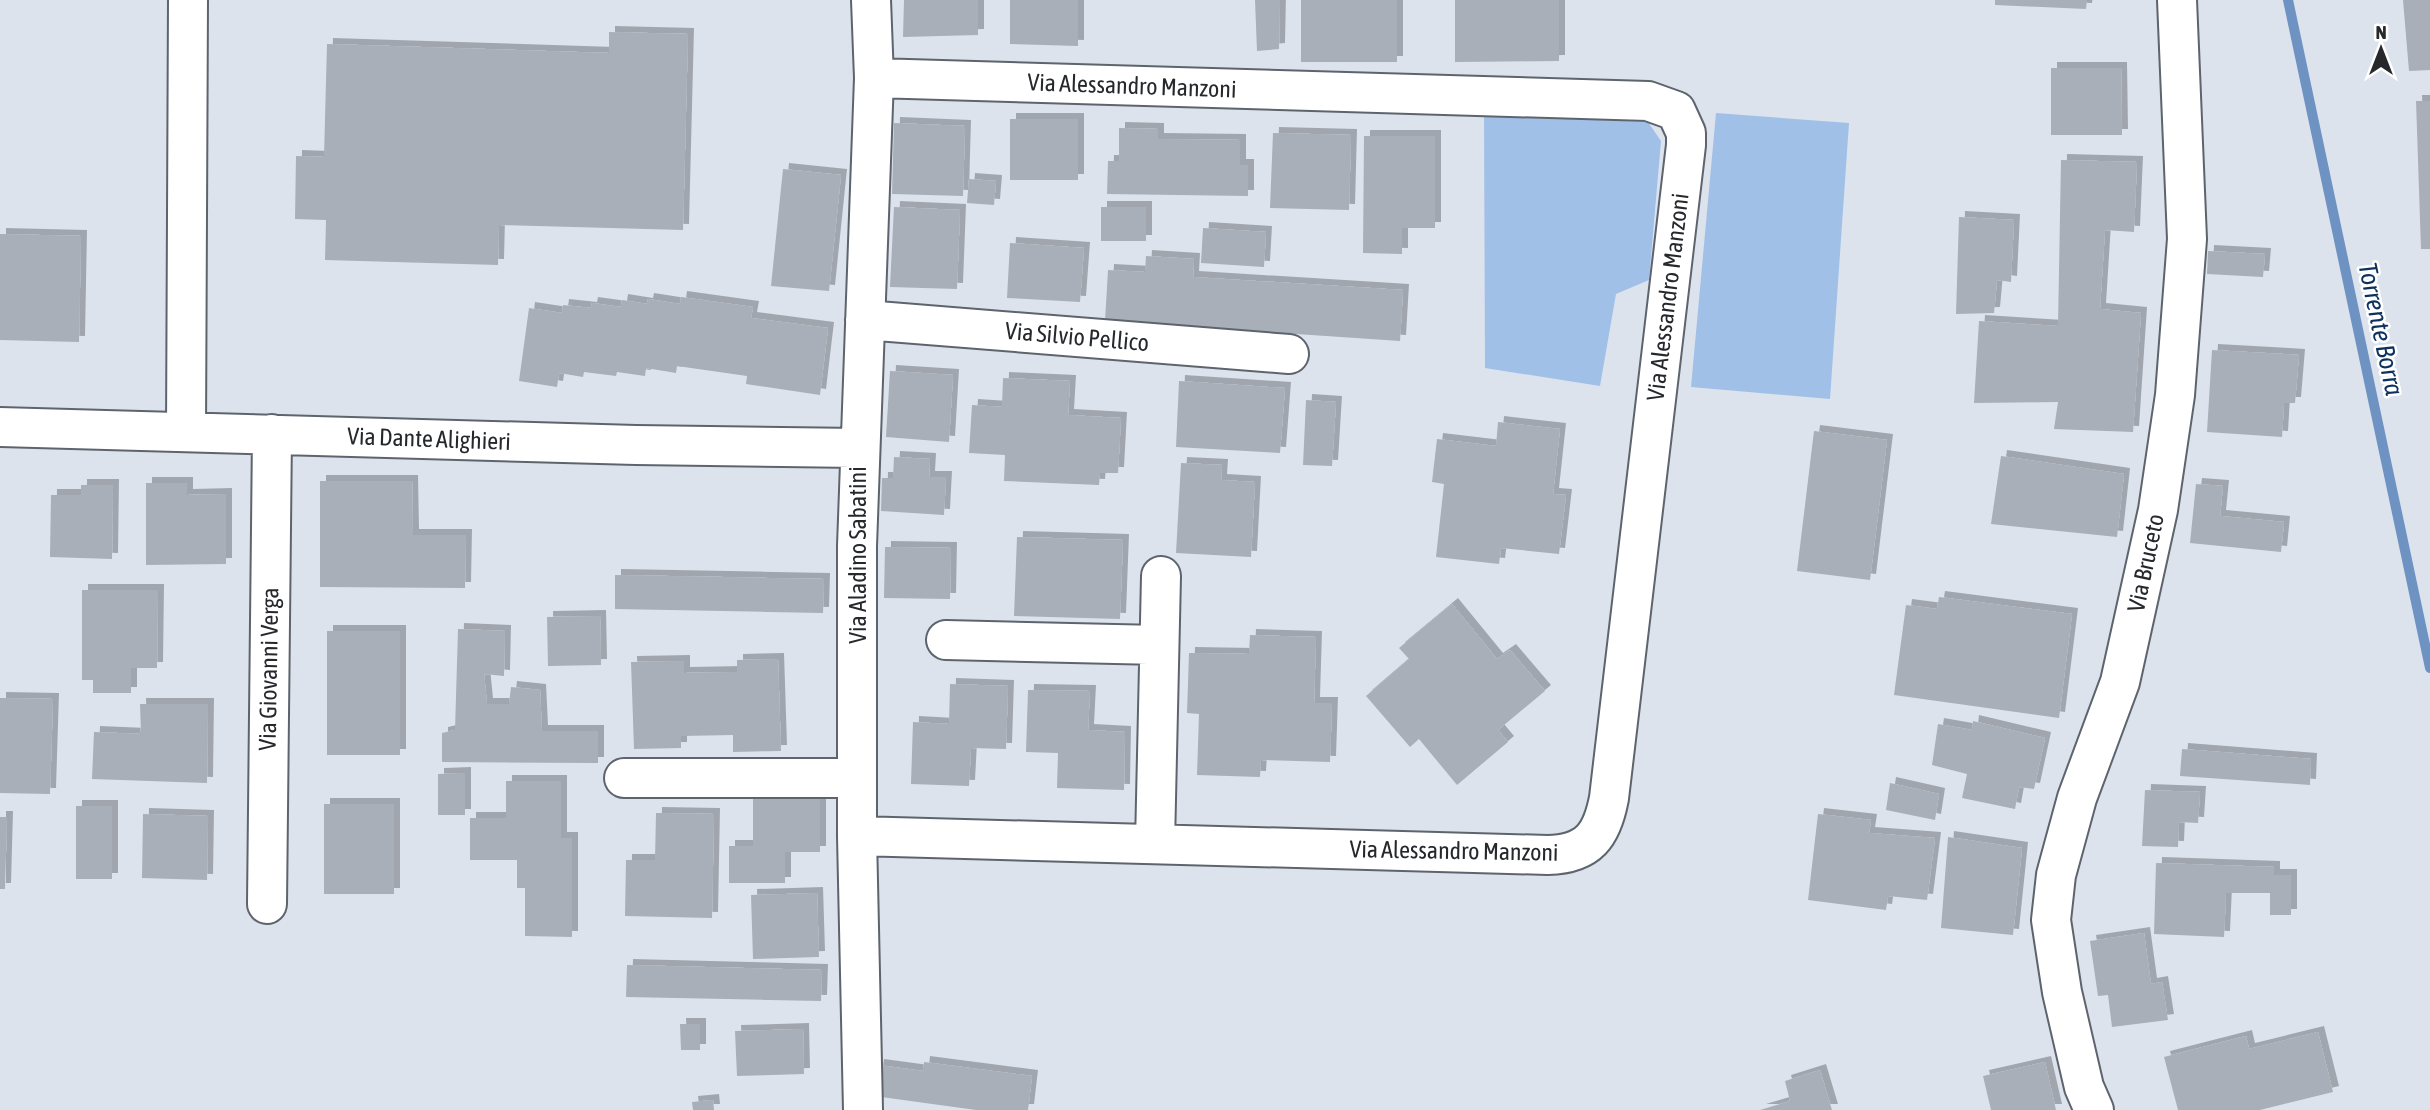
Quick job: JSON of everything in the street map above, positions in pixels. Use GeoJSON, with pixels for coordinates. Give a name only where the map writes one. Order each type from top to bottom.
{"type":"FeatureCollection","features":[{"type":"Feature","properties":{"kind":"street"},"geometry":{"type":"LineString","coordinates":[[186,432],[188,0]]}},
{"type":"Feature","properties":{"kind":"street","name":"Via Aladino Sabatini"},"geometry":{"type":"LineString","coordinates":[[863,1110],[857,836],[859,448],[874,78],[871,0]]}},
{"type":"Feature","properties":{"kind":"street","name":"Via Bruceto"},"geometry":{"type":"LineString","coordinates":[[2094,1110],[2084,1087],[2062,992],[2051,920],[2056,875],[2077,797],[2120,682],[2158,510],[2175,395],[2188,239],[2177,0]]}},
{"type":"Feature","properties":{"kind":"street","name":"Via Alessandro Manzoni"},"geometry":{"type":"LineString","coordinates":[[857,836],[1556,855],[1580,849],[1601,828],[1609,797],[1686,145],[1682,120],[1676,111],[1648,101],[874,78]]}},
{"type":"Feature","properties":{"kind":"street","name":"Via Silvio Pellico"},"geometry":{"type":"LineString","coordinates":[[865,320],[1289,354]]}},
{"type":"Feature","properties":{"kind":"street","name":"Via Dante Alighieri"},"geometry":{"type":"LineString","coordinates":[[0,427],[636,445],[859,448]]}},
{"type":"Feature","properties":{"kind":"street","name":"Via Giovanni Verga"},"geometry":{"type":"LineString","coordinates":[[267,904],[272,434]]}},
{"type":"Feature","properties":{"kind":"street"},"geometry":{"type":"LineString","coordinates":[[1155,844],[1161,576]]}},
{"type":"Feature","properties":{"kind":"street"},"geometry":{"type":"LineString","coordinates":[[946,640],[1159,645]]}},
{"type":"Feature","properties":{"kind":"street"},"geometry":{"type":"LineString","coordinates":[[624,778],[857,778]]}},
{"type":"Feature","properties":{"kind":"shaded area"},"geometry":{"type":"Polygon","coordinates":[[[1716,113],[1849,123],[1830,399],[1691,387],[1716,113]]]}},
{"type":"Feature","properties":{"kind":"shaded area"},"geometry":{"type":"Polygon","coordinates":[[[1484,115],[1648,122],[1661,141],[1649,280],[1616,294],[1600,386],[1485,368],[1484,115]]]}},
{"type":"Feature","properties":{"kind":"building"},"geometry":{"type":"Polygon","coordinates":[[[904,0],[978,0],[978,35],[903,37],[904,0]]]}},
{"type":"Feature","properties":{"kind":"building"},"geometry":{"type":"Polygon","coordinates":[[[1010,0],[1078,0],[1078,46],[1010,44],[1010,0]]]}},
{"type":"Feature","properties":{"kind":"building"},"geometry":{"type":"Polygon","coordinates":[[[1255,0],[1280,0],[1279,49],[1257,51],[1255,0]]]}},
{"type":"Feature","properties":{"kind":"building"},"geometry":{"type":"Polygon","coordinates":[[[1301,0],[1397,0],[1397,62],[1301,62],[1301,0]]]}},
{"type":"Feature","properties":{"kind":"building"},"geometry":{"type":"Polygon","coordinates":[[[1455,0],[1559,0],[1559,61],[1455,62],[1455,0]]]}},
{"type":"Feature","properties":{"kind":"building"},"geometry":{"type":"Polygon","coordinates":[[[1995,0],[2087,0],[2086,9],[1995,5],[1995,0]]]}},
{"type":"Feature","properties":{"kind":"building"},"geometry":{"type":"Polygon","coordinates":[[[2403,0],[2430,0],[2430,70],[2409,71],[2403,0]]]}},
{"type":"Feature","properties":{"kind":"building"},"geometry":{"type":"Polygon","coordinates":[[[609,32],[688,34],[683,230],[499,225],[498,265],[325,260],[326,220],[295,219],[296,156],[324,157],[327,44],[609,53],[609,32]]]}},
{"type":"Feature","properties":{"kind":"building"},"geometry":{"type":"Polygon","coordinates":[[[2051,68],[2121,68],[2122,135],[2051,135],[2051,68]]]}},
{"type":"Feature","properties":{"kind":"building"},"geometry":{"type":"Polygon","coordinates":[[[2416,101],[2430,101],[2430,249],[2421,249],[2416,101]]]}},
{"type":"Feature","properties":{"kind":"building"},"geometry":{"type":"Polygon","coordinates":[[[1010,119],[1078,119],[1078,180],[1010,180],[1010,119]]]}},
{"type":"Feature","properties":{"kind":"building"},"geometry":{"type":"Polygon","coordinates":[[[894,123],[965,126],[963,196],[892,194],[894,123]]]}},
{"type":"Feature","properties":{"kind":"building"},"geometry":{"type":"Polygon","coordinates":[[[1119,128],[1158,129],[1158,139],[1240,140],[1240,165],[1248,165],[1248,196],[1107,194],[1108,161],[1119,161],[1119,128]]]}},
{"type":"Feature","properties":{"kind":"building"},"geometry":{"type":"Polygon","coordinates":[[[1273,133],[1351,135],[1349,210],[1270,208],[1273,133]]]}},
{"type":"Feature","properties":{"kind":"building"},"geometry":{"type":"Polygon","coordinates":[[[1364,136],[1435,136],[1435,228],[1402,228],[1402,254],[1363,253],[1364,136]]]}},
{"type":"Feature","properties":{"kind":"building"},"geometry":{"type":"Polygon","coordinates":[[[2061,160],[2137,162],[2134,232],[2105,230],[2100,309],[2141,313],[2133,432],[2054,429],[2058,402],[1974,403],[1979,321],[2058,326],[2061,160]]]}},
{"type":"Feature","properties":{"kind":"building"},"geometry":{"type":"Polygon","coordinates":[[[783,169],[841,175],[829,291],[771,286],[783,169]]]}},
{"type":"Feature","properties":{"kind":"building"},"geometry":{"type":"Polygon","coordinates":[[[969,179],[996,181],[994,205],[967,203],[969,179]]]}},
{"type":"Feature","properties":{"kind":"building"},"geometry":{"type":"Polygon","coordinates":[[[894,207],[960,210],[957,289],[890,287],[894,207]]]}},
{"type":"Feature","properties":{"kind":"building"},"geometry":{"type":"Polygon","coordinates":[[[1101,207],[1146,207],[1146,241],[1101,241],[1101,207]]]}},
{"type":"Feature","properties":{"kind":"building"},"geometry":{"type":"Polygon","coordinates":[[[1959,217],[2014,220],[2011,282],[1997,280],[1994,313],[1956,314],[1959,217]]]}},
{"type":"Feature","properties":{"kind":"building"},"geometry":{"type":"Polygon","coordinates":[[[1203,228],[1266,232],[1264,267],[1201,263],[1203,228]]]}},
{"type":"Feature","properties":{"kind":"building"},"geometry":{"type":"Polygon","coordinates":[[[0,234],[81,236],[79,342],[0,340],[0,234]]]}},
{"type":"Feature","properties":{"kind":"building"},"geometry":{"type":"Polygon","coordinates":[[[1010,243],[1084,248],[1080,302],[1007,298],[1010,243]]]}},
{"type":"Feature","properties":{"kind":"building"},"geometry":{"type":"Polygon","coordinates":[[[2208,251],[2265,254],[2263,277],[2207,274],[2208,251]]]}},
{"type":"Feature","properties":{"kind":"building"},"geometry":{"type":"Polygon","coordinates":[[[1146,256],[1194,259],[1193,277],[1403,290],[1400,341],[1105,321],[1108,270],[1145,272],[1146,256]]]}},
{"type":"Feature","properties":{"kind":"building"},"geometry":{"type":"Polygon","coordinates":[[[681,297],[753,307],[751,318],[828,328],[820,395],[746,384],[747,376],[677,366],[676,373],[646,368],[645,376],[617,372],[616,376],[584,372],[583,377],[559,373],[557,387],[519,381],[529,308],[562,313],[563,305],[591,308],[592,303],[621,307],[622,300],[647,304],[648,299],[680,304],[681,297]]]}},
{"type":"Feature","properties":{"kind":"building"},"geometry":{"type":"Polygon","coordinates":[[[2212,350],[2299,355],[2295,403],[2284,403],[2282,437],[2207,432],[2212,350]]]}},
{"type":"Feature","properties":{"kind":"building"},"geometry":{"type":"Polygon","coordinates":[[[890,371],[953,375],[949,442],[886,437],[890,371]]]}},
{"type":"Feature","properties":{"kind":"building"},"geometry":{"type":"Polygon","coordinates":[[[1003,378],[1070,381],[1068,415],[1121,418],[1118,473],[1100,473],[1099,485],[1004,481],[1005,455],[969,453],[972,405],[1002,407],[1003,378]]]}},
{"type":"Feature","properties":{"kind":"building"},"geometry":{"type":"Polygon","coordinates":[[[1179,381],[1285,388],[1280,453],[1176,447],[1179,381]]]}},
{"type":"Feature","properties":{"kind":"building"},"geometry":{"type":"Polygon","coordinates":[[[1306,400],[1336,402],[1332,466],[1303,465],[1306,400]]]}},
{"type":"Feature","properties":{"kind":"building"},"geometry":{"type":"Polygon","coordinates":[[[1498,422],[1560,429],[1553,494],[1566,495],[1559,554],[1501,548],[1499,564],[1436,557],[1444,484],[1432,482],[1437,439],[1496,446],[1498,422]]]}},
{"type":"Feature","properties":{"kind":"building"},"geometry":{"type":"Polygon","coordinates":[[[1814,431],[1887,440],[1870,580],[1797,571],[1814,431]]]}},
{"type":"Feature","properties":{"kind":"building"},"geometry":{"type":"Polygon","coordinates":[[[2001,456],[2124,474],[2117,537],[1991,524],[2001,456]]]}},
{"type":"Feature","properties":{"kind":"building"},"geometry":{"type":"Polygon","coordinates":[[[894,457],[930,459],[929,477],[946,477],[944,515],[881,511],[882,478],[893,478],[894,457]]]}},
{"type":"Feature","properties":{"kind":"building"},"geometry":{"type":"Polygon","coordinates":[[[1181,463],[1222,465],[1221,480],[1255,482],[1251,557],[1176,553],[1181,463]]]}},
{"type":"Feature","properties":{"kind":"building"},"geometry":{"type":"Polygon","coordinates":[[[320,481],[412,481],[413,535],[466,535],[465,588],[320,587],[320,481]]]}},
{"type":"Feature","properties":{"kind":"building"},"geometry":{"type":"Polygon","coordinates":[[[146,483],[187,483],[187,495],[226,494],[226,564],[146,565],[146,483]]]}},
{"type":"Feature","properties":{"kind":"building"},"geometry":{"type":"Polygon","coordinates":[[[2196,484],[2223,486],[2220,516],[2284,522],[2281,552],[2190,543],[2196,484]]]}},
{"type":"Feature","properties":{"kind":"building"},"geometry":{"type":"Polygon","coordinates":[[[81,485],[113,485],[112,559],[50,557],[51,495],[81,495],[81,485]]]}},
{"type":"Feature","properties":{"kind":"building"},"geometry":{"type":"Polygon","coordinates":[[[1017,537],[1123,540],[1120,619],[1014,616],[1017,537]]]}},
{"type":"Feature","properties":{"kind":"building"},"geometry":{"type":"Polygon","coordinates":[[[885,547],[951,548],[950,599],[884,598],[885,547]]]}},
{"type":"Feature","properties":{"kind":"building"},"geometry":{"type":"Polygon","coordinates":[[[615,575],[824,579],[823,613],[615,609],[615,575]]]}},
{"type":"Feature","properties":{"kind":"building"},"geometry":{"type":"Polygon","coordinates":[[[82,590],[158,590],[157,668],[131,668],[131,693],[93,693],[93,680],[82,680],[82,590]]]}},
{"type":"Feature","properties":{"kind":"building"},"geometry":{"type":"Polygon","coordinates":[[[1939,597],[2072,614],[2059,718],[1894,695],[1906,605],[1937,609],[1939,597]]]}},
{"type":"Feature","properties":{"kind":"building"},"geometry":{"type":"Polygon","coordinates":[[[1452,604],[1497,659],[1510,650],[1545,691],[1498,730],[1508,742],[1457,785],[1419,739],[1410,747],[1366,696],[1409,659],[1399,648],[1452,604]]]}},
{"type":"Feature","properties":{"kind":"building"},"geometry":{"type":"Polygon","coordinates":[[[600,616],[601,665],[548,666],[547,617],[600,616]]]}},
{"type":"Feature","properties":{"kind":"building"},"geometry":{"type":"Polygon","coordinates":[[[458,629],[505,631],[504,676],[484,674],[487,704],[509,704],[511,687],[540,690],[542,731],[598,731],[598,763],[442,762],[442,733],[455,730],[458,629]]]}},
{"type":"Feature","properties":{"kind":"building"},"geometry":{"type":"Polygon","coordinates":[[[327,631],[400,631],[400,755],[327,755],[327,631]]]}},
{"type":"Feature","properties":{"kind":"building"},"geometry":{"type":"Polygon","coordinates":[[[1250,635],[1316,637],[1314,703],[1332,703],[1330,762],[1261,760],[1260,777],[1197,775],[1199,714],[1187,713],[1189,653],[1249,654],[1250,635]]]}},
{"type":"Feature","properties":{"kind":"building"},"geometry":{"type":"Polygon","coordinates":[[[778,659],[781,751],[733,752],[733,735],[681,736],[681,748],[634,749],[631,662],[684,661],[684,673],[737,672],[737,660],[778,659]]]}},
{"type":"Feature","properties":{"kind":"building"},"geometry":{"type":"Polygon","coordinates":[[[950,684],[1008,686],[1006,749],[971,748],[969,786],[911,784],[913,722],[949,724],[950,684]]]}},
{"type":"Feature","properties":{"kind":"building"},"geometry":{"type":"Polygon","coordinates":[[[1028,690],[1090,691],[1088,730],[1125,732],[1124,790],[1057,788],[1058,753],[1026,752],[1028,690]]]}},
{"type":"Feature","properties":{"kind":"building"},"geometry":{"type":"Polygon","coordinates":[[[0,698],[53,699],[50,794],[0,793],[0,698]]]}},
{"type":"Feature","properties":{"kind":"building"},"geometry":{"type":"Polygon","coordinates":[[[140,704],[208,704],[207,783],[92,779],[94,732],[141,734],[140,704]]]}},
{"type":"Feature","properties":{"kind":"building"},"geometry":{"type":"Polygon","coordinates":[[[1973,721],[2045,738],[2034,789],[2019,787],[2015,809],[1962,798],[1967,774],[1932,765],[1938,724],[1972,730],[1973,721]]]}},
{"type":"Feature","properties":{"kind":"building"},"geometry":{"type":"Polygon","coordinates":[[[2182,749],[2311,759],[2310,785],[2180,776],[2182,749]]]}},
{"type":"Feature","properties":{"kind":"building"},"geometry":{"type":"Polygon","coordinates":[[[465,773],[465,815],[438,815],[438,774],[465,773]]]}},
{"type":"Feature","properties":{"kind":"building"},"geometry":{"type":"Polygon","coordinates":[[[506,781],[561,781],[561,838],[572,838],[572,937],[525,936],[525,888],[517,888],[517,860],[470,860],[470,818],[506,818],[506,781]]]}},
{"type":"Feature","properties":{"kind":"building"},"geometry":{"type":"Polygon","coordinates":[[[1890,783],[1939,794],[1935,820],[1886,810],[1890,783]]]}},
{"type":"Feature","properties":{"kind":"building"},"geometry":{"type":"Polygon","coordinates":[[[2145,790],[2200,792],[2198,823],[2179,822],[2178,847],[2142,846],[2145,790]]]}},
{"type":"Feature","properties":{"kind":"building"},"geometry":{"type":"Polygon","coordinates":[[[753,797],[820,798],[820,852],[785,852],[785,883],[729,883],[729,846],[753,846],[753,797]]]}},
{"type":"Feature","properties":{"kind":"building"},"geometry":{"type":"Polygon","coordinates":[[[324,804],[394,804],[394,894],[324,894],[324,804]]]}},
{"type":"Feature","properties":{"kind":"building"},"geometry":{"type":"Polygon","coordinates":[[[76,806],[112,806],[112,879],[76,879],[76,806]]]}},
{"type":"Feature","properties":{"kind":"building"},"geometry":{"type":"Polygon","coordinates":[[[656,813],[714,814],[712,918],[625,916],[626,860],[655,860],[656,813]]]}},
{"type":"Feature","properties":{"kind":"building"},"geometry":{"type":"Polygon","coordinates":[[[143,814],[208,816],[207,880],[142,878],[143,814]]]}},
{"type":"Feature","properties":{"kind":"building"},"geometry":{"type":"Polygon","coordinates":[[[1818,814],[1871,820],[1869,833],[1935,838],[1927,900],[1888,896],[1886,910],[1808,900],[1818,814]]]}},
{"type":"Feature","properties":{"kind":"building"},"geometry":{"type":"Polygon","coordinates":[[[0,817],[7,817],[5,889],[0,889],[0,817]]]}},
{"type":"Feature","properties":{"kind":"building"},"geometry":{"type":"Polygon","coordinates":[[[1948,837],[2022,848],[2013,935],[1941,928],[1948,837]]]}},
{"type":"Feature","properties":{"kind":"building"},"geometry":{"type":"Polygon","coordinates":[[[2156,863],[2274,867],[2274,875],[2291,875],[2291,915],[2270,915],[2270,893],[2226,893],[2224,937],[2154,934],[2156,863]]]}},
{"type":"Feature","properties":{"kind":"building"},"geometry":{"type":"Polygon","coordinates":[[[817,893],[819,957],[753,959],[751,895],[817,893]]]}},
{"type":"Feature","properties":{"kind":"building"},"geometry":{"type":"Polygon","coordinates":[[[2144,933],[2151,984],[2162,982],[2168,1020],[2112,1027],[2108,995],[2098,996],[2090,941],[2144,933]]]}},
{"type":"Feature","properties":{"kind":"building"},"geometry":{"type":"Polygon","coordinates":[[[627,965],[822,970],[821,1001],[626,997],[627,965]]]}},
{"type":"Feature","properties":{"kind":"building"},"geometry":{"type":"Polygon","coordinates":[[[680,1024],[700,1024],[700,1050],[681,1050],[680,1024]]]}},
{"type":"Feature","properties":{"kind":"building"},"geometry":{"type":"Polygon","coordinates":[[[803,1029],[804,1074],[737,1076],[735,1031],[803,1029]]]}},
{"type":"Feature","properties":{"kind":"building"},"geometry":{"type":"Polygon","coordinates":[[[2318,1032],[2333,1092],[2260,1110],[2178,1110],[2164,1057],[2246,1036],[2249,1049],[2318,1032]]]}},
{"type":"Feature","properties":{"kind":"building"},"geometry":{"type":"Polygon","coordinates":[[[924,1062],[1032,1076],[1028,1110],[976,1110],[874,1096],[878,1065],[923,1071],[924,1062]]]}},
{"type":"Feature","properties":{"kind":"building"},"geometry":{"type":"Polygon","coordinates":[[[2045,1062],[2056,1110],[1991,1110],[1983,1076],[2045,1062]]]}},
{"type":"Feature","properties":{"kind":"building"},"geometry":{"type":"Polygon","coordinates":[[[1820,1070],[1832,1110],[1760,1110],[1790,1101],[1785,1081],[1820,1070]]]}},
{"type":"Feature","properties":{"kind":"building"},"geometry":{"type":"Polygon","coordinates":[[[713,1100],[714,1110],[693,1110],[692,1102],[713,1100]]]}},
{"type":"Feature","properties":{"kind":"waterway","name":"Torrente Borra"},"geometry":{"type":"LineString","coordinates":[[2288,0],[2430,668]]}}]}
